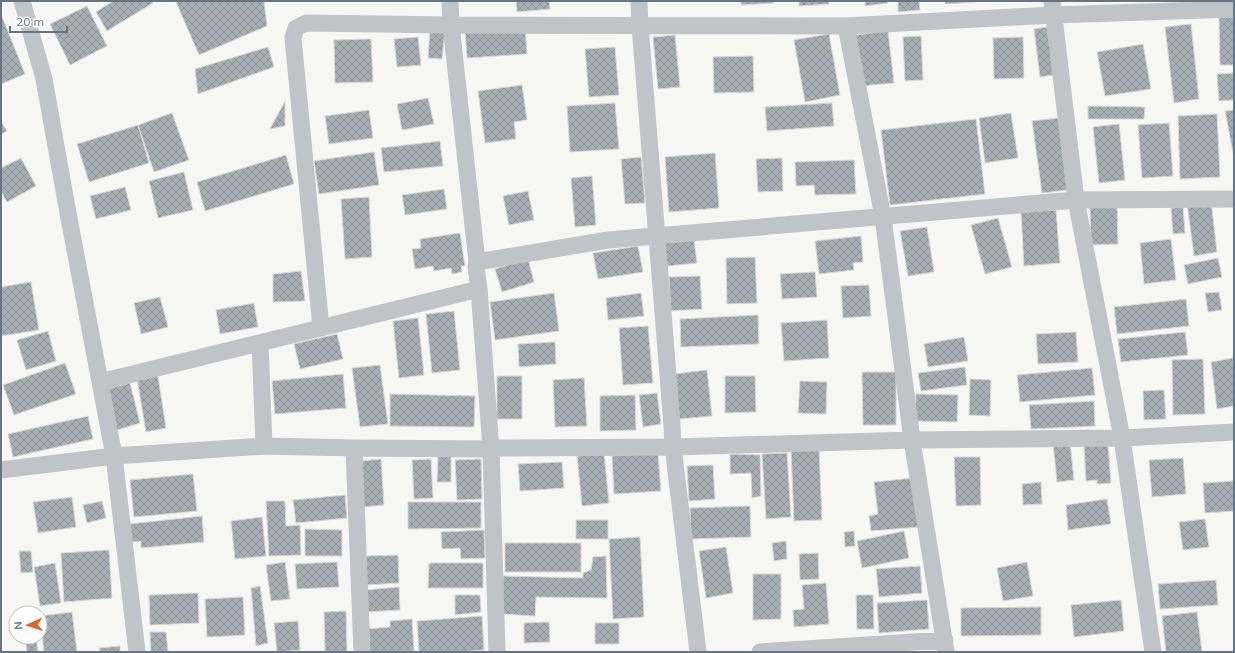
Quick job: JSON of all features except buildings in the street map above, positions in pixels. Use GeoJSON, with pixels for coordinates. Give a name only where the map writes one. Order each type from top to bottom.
{"type":"FeatureCollection","features":[{"type":"Feature","properties":{"kind":"street"},"geometry":{"type":"LineString","coordinates":[[22,1],[44,79],[114,456],[137,652]]}},
{"type":"Feature","properties":{"kind":"street"},"geometry":{"type":"LineString","coordinates":[[450,1],[451,25],[477,262],[476,267],[492,449],[497,652]]}},
{"type":"Feature","properties":{"kind":"street"},"geometry":{"type":"LineString","coordinates":[[639,1],[673,447],[698,652]]}},
{"type":"Feature","properties":{"kind":"street"},"geometry":{"type":"LineString","coordinates":[[322,328],[293,38],[296,28],[306,23],[846,26],[1053,8],[1234,9]]}},
{"type":"Feature","properties":{"kind":"street"},"geometry":{"type":"LineString","coordinates":[[1053,8],[1076,200],[1122,438],[1153,652]]}},
{"type":"Feature","properties":{"kind":"street"},"geometry":{"type":"LineString","coordinates":[[760,652],[945,646],[912,440],[883,217],[846,26]]}},
{"type":"Feature","properties":{"kind":"street"},"geometry":{"type":"LineString","coordinates":[[477,262],[608,240],[1076,200],[1234,199]]}},
{"type":"Feature","properties":{"kind":"street"},"geometry":{"type":"LineString","coordinates":[[100,382],[479,289]]}},
{"type":"Feature","properties":{"kind":"street"},"geometry":{"type":"LineString","coordinates":[[260,343],[264,446]]}},
{"type":"Feature","properties":{"kind":"street"},"geometry":{"type":"LineString","coordinates":[[1,470],[114,456],[264,446],[492,449],[673,447],[912,440],[1122,438],[1234,432]]}},
{"type":"Feature","properties":{"kind":"street"},"geometry":{"type":"LineString","coordinates":[[354,448],[362,652]]}}]}
